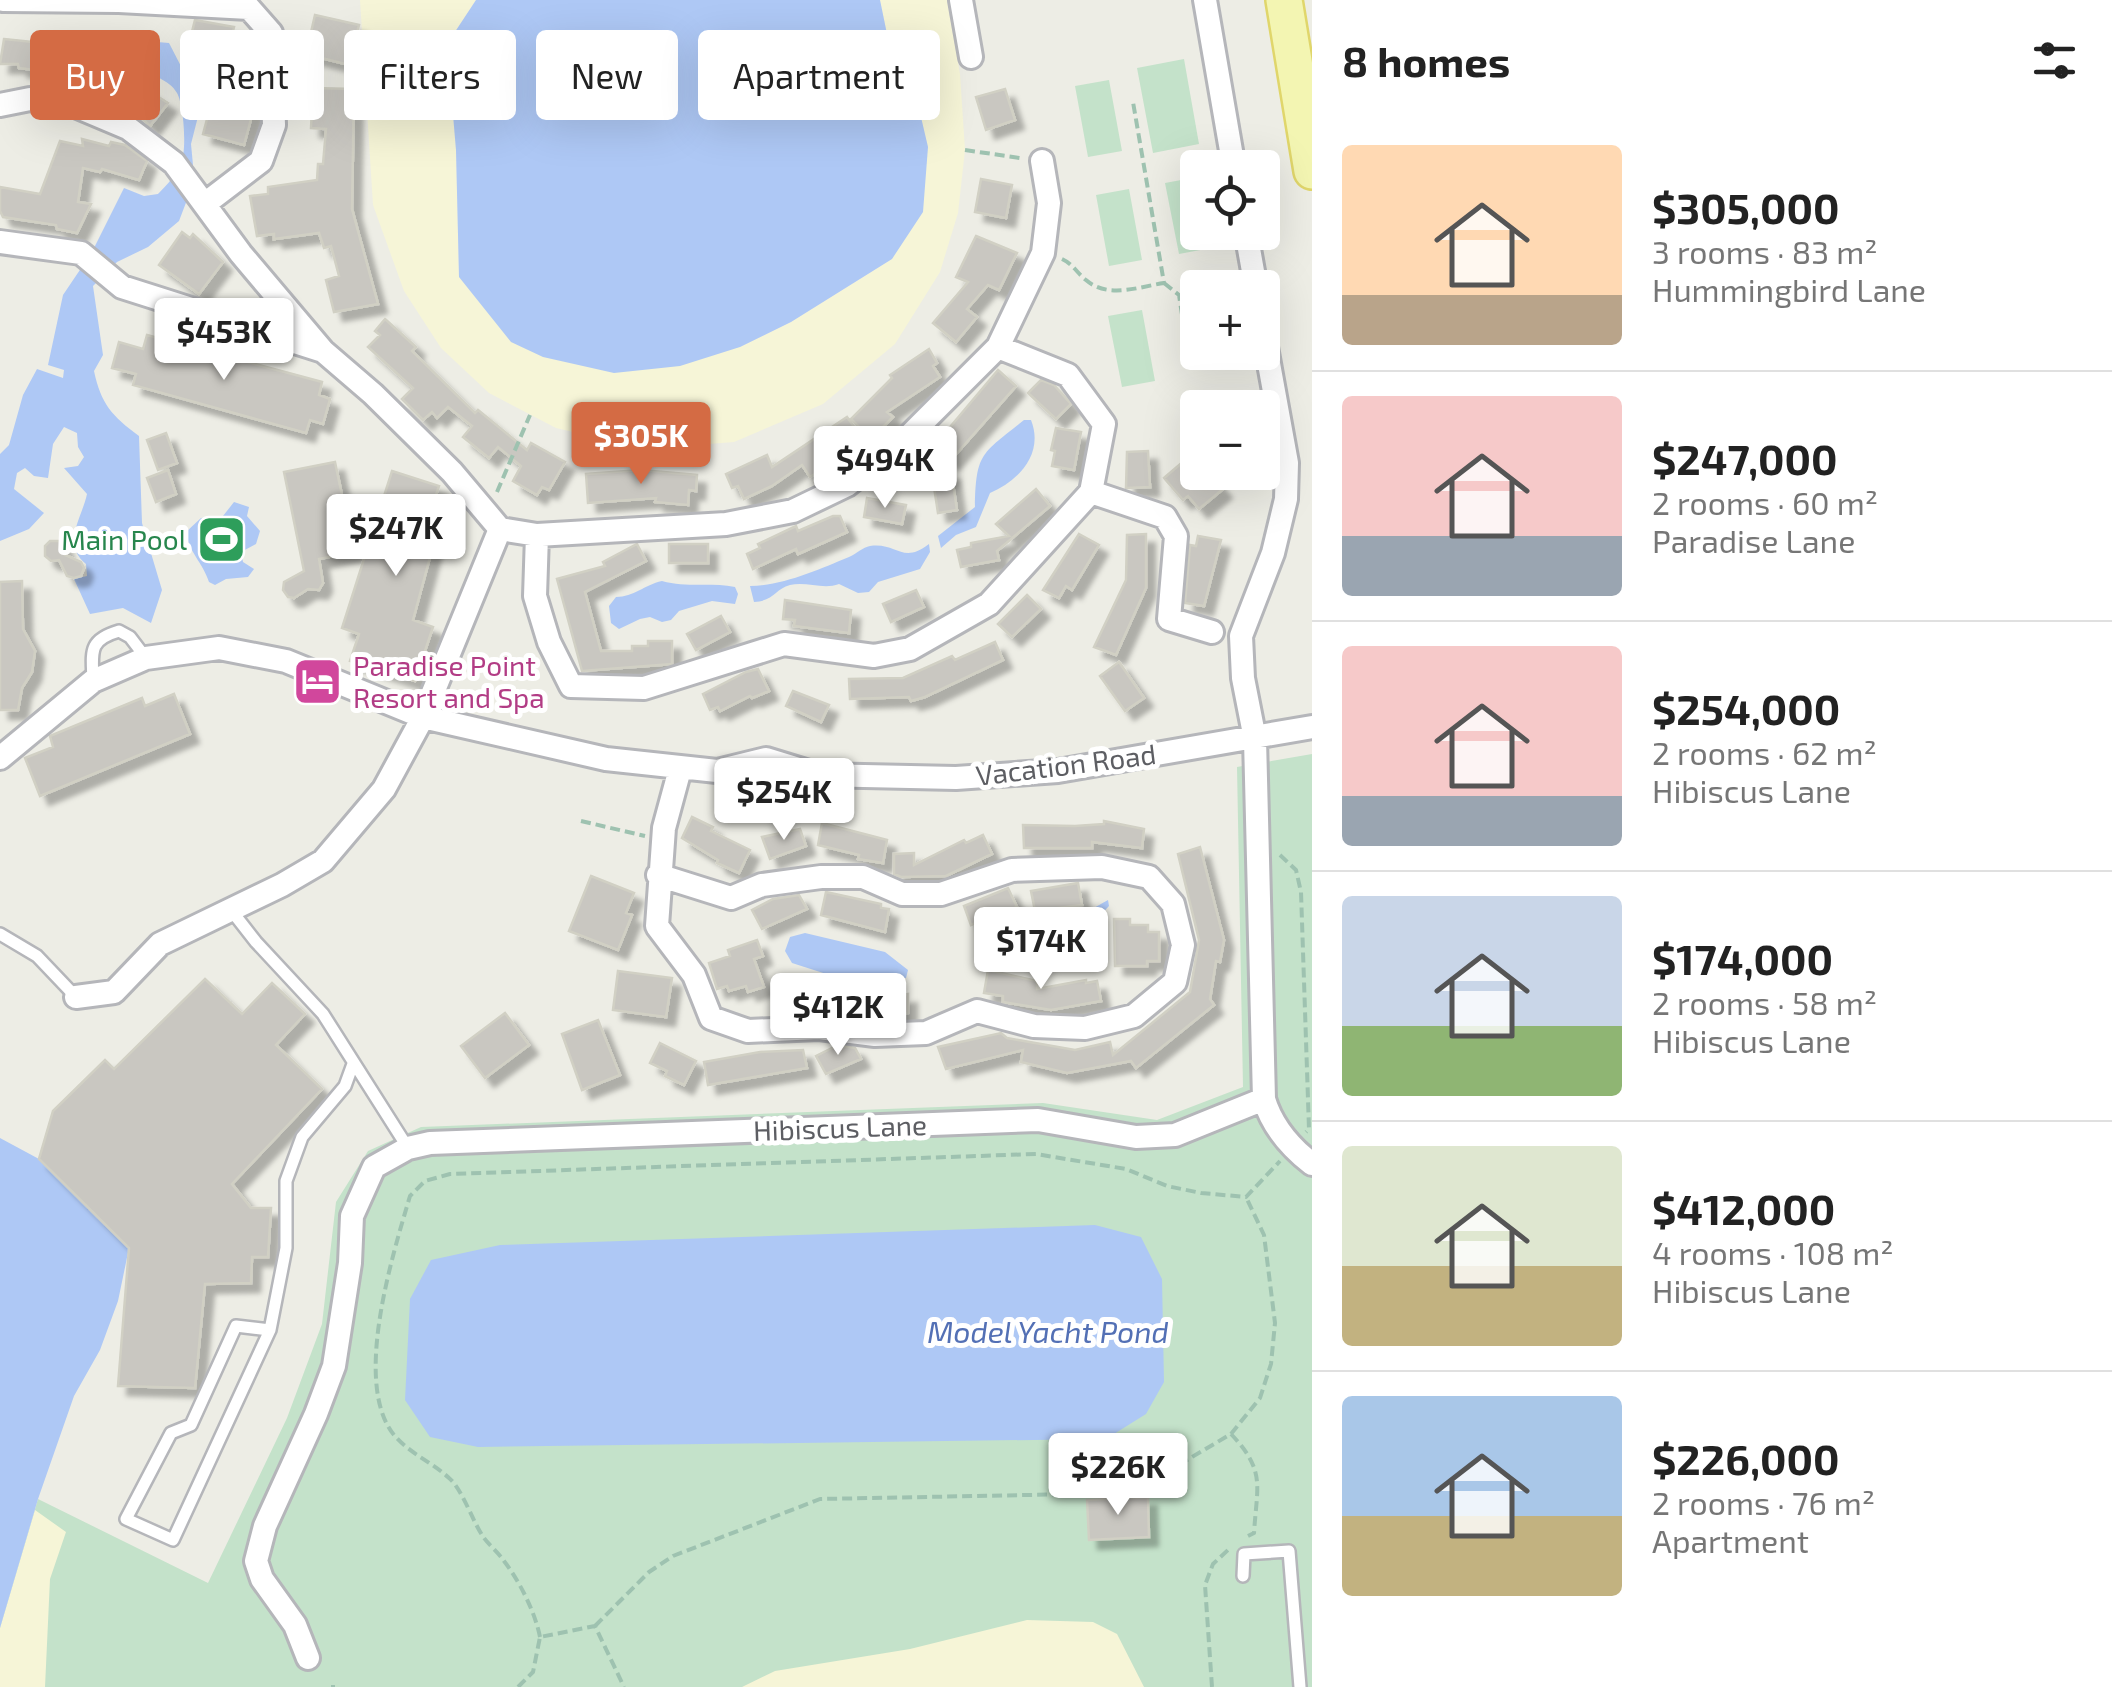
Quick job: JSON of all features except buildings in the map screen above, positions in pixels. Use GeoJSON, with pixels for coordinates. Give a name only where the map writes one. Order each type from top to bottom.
{"type":"FeatureCollection","features":[{"type":"Feature","properties":{"kind":"main road"},"geometry":{"type":"LineString","coordinates":[[1284,0],[1312,171]]}},
{"type":"Feature","properties":{"kind":"street"},"geometry":{"type":"LineString","coordinates":[[3,0],[249,8],[271,32],[274,125],[261,161],[206,203]]}},
{"type":"Feature","properties":{"kind":"street"},"geometry":{"type":"LineString","coordinates":[[961,0],[971,57]]}},
{"type":"Feature","properties":{"kind":"street"},"geometry":{"type":"LineString","coordinates":[[1205,0],[1231,150]]}},
{"type":"Feature","properties":{"kind":"street"},"geometry":{"type":"LineString","coordinates":[[0,105],[30,99],[71,104],[128,128],[174,163],[241,254],[324,352],[452,472],[494,522],[537,535],[726,524],[793,511],[847,485],[894,448],[998,347],[1043,253],[1050,204],[1042,161]]}},
{"type":"Feature","properties":{"kind":"street"},"geometry":{"type":"LineString","coordinates":[[0,242],[81,253],[122,288],[324,352]]}},
{"type":"Feature","properties":{"kind":"street"},"geometry":{"type":"LineString","coordinates":[[537,535],[535,596],[549,642],[571,686],[644,688],[784,644],[874,656],[910,649],[990,604],[1090,492],[1104,424],[1068,375],[998,347]]}},
{"type":"Feature","properties":{"kind":"street"},"geometry":{"type":"LineString","coordinates":[[1270,370],[1287,464],[1286,499],[1273,554],[1241,636],[1243,678],[1255,739],[1264,1099],[1292,1148],[1312,1164]]}},
{"type":"Feature","properties":{"kind":"street"},"geometry":{"type":"LineString","coordinates":[[1090,492],[1165,517],[1176,536],[1169,619],[1212,632]]}},
{"type":"Feature","properties":{"kind":"street"},"geometry":{"type":"LineString","coordinates":[[76,997],[114,992],[160,944],[324,861],[384,789],[423,717],[494,522]]}},
{"type":"Feature","properties":{"kind":"street","name":"Vacation Road"},"geometry":{"type":"LineString","coordinates":[[0,758],[93,680],[146,658],[219,648],[286,661],[423,717],[606,760],[717,771],[765,787],[818,775],[956,778],[1041,772],[1312,727]]}},
{"type":"Feature","properties":{"kind":"street"},"geometry":{"type":"LineString","coordinates":[[658,875],[731,898],[762,884],[821,877],[862,877],[902,894],[941,894],[1012,870],[1102,868],[1148,877],[1173,904],[1183,945],[1176,982],[1134,1016],[1085,1028],[1034,1026],[978,1011],[926,1033],[874,1035],[819,1028],[748,1030],[711,1018],[694,974],[657,926],[658,875],[663,840],[680,769]]}},
{"type":"Feature","properties":{"kind":"street","name":"Hibiscus Lane"},"geometry":{"type":"LineString","coordinates":[[408,1148],[430,1142],[1038,1120],[1136,1138],[1176,1135],[1264,1099]]}},
{"type":"Feature","properties":{"kind":"street"},"geometry":{"type":"LineString","coordinates":[[308,1658],[295,1625],[262,1578],[256,1561],[265,1526],[334,1366],[350,1263],[352,1216],[374,1167],[408,1148]]}},
{"type":"Feature","properties":{"kind":"lane"},"geometry":{"type":"LineString","coordinates":[[93,680],[92,650],[102,636],[119,631],[130,637],[146,658]]}},
{"type":"Feature","properties":{"kind":"lane"},"geometry":{"type":"LineString","coordinates":[[231,910],[324,1014],[408,1148]]}},
{"type":"Feature","properties":{"kind":"lane"},"geometry":{"type":"LineString","coordinates":[[0,934],[38,956],[76,997]]}},
{"type":"Feature","properties":{"kind":"lane"},"geometry":{"type":"LineString","coordinates":[[270,1330],[236,1326],[192,1425],[171,1433],[126,1519],[173,1540],[270,1330],[286,1248],[286,1181],[302,1138],[345,1086],[353,1064]]}},
{"type":"Feature","properties":{"kind":"lane"},"geometry":{"type":"LineString","coordinates":[[1243,1576],[1244,1554],[1289,1551],[1300,1687]]}},
{"type":"Feature","properties":{"kind":"path"},"geometry":{"type":"LineString","coordinates":[[1133,102],[1164,283],[1179,295],[1180,302]]}},
{"type":"Feature","properties":{"kind":"path"},"geometry":{"type":"LineString","coordinates":[[965,150],[1042,161]]}},
{"type":"Feature","properties":{"kind":"path"},"geometry":{"type":"LineString","coordinates":[[1043,253],[1068,261],[1086,281],[1103,290],[1113,292],[1164,283]]}},
{"type":"Feature","properties":{"kind":"path"},"geometry":{"type":"LineString","coordinates":[[494,522],[530,414]]}},
{"type":"Feature","properties":{"kind":"path"},"geometry":{"type":"LineString","coordinates":[[581,820],[663,840]]}},
{"type":"Feature","properties":{"kind":"path"},"geometry":{"type":"LineString","coordinates":[[1246,1197],[1309,1129],[1301,892],[1296,870],[1274,849]]}},
{"type":"Feature","properties":{"kind":"path"},"geometry":{"type":"LineString","coordinates":[[518,1687],[533,1672],[540,1637],[537,1621],[451,1479],[420,1460],[392,1434],[376,1374],[376,1334],[410,1196],[425,1181],[450,1174],[1036,1154],[1126,1169],[1167,1186],[1201,1194],[1246,1197]]}},
{"type":"Feature","properties":{"kind":"path"},"geometry":{"type":"LineString","coordinates":[[540,1637],[595,1626],[649,1572],[673,1556],[820,1499],[1131,1492],[1231,1434],[1260,1398],[1272,1364],[1275,1323],[1264,1235],[1246,1197]]}},
{"type":"Feature","properties":{"kind":"path"},"geometry":{"type":"LineString","coordinates":[[595,1626],[624,1687]]}},
{"type":"Feature","properties":{"kind":"shaded area"},"geometry":{"type":"Polygon","coordinates":[[[1184,59],[1199,144],[1153,153],[1137,68],[1184,59]]]}},
{"type":"Feature","properties":{"kind":"shaded area"},"geometry":{"type":"Polygon","coordinates":[[[1109,80],[1122,151],[1088,157],[1075,86],[1109,80]]]}},
{"type":"Feature","properties":{"kind":"shaded area"},"geometry":{"type":"Polygon","coordinates":[[[1180,180],[1180,250],[1200,250],[1179,254],[1165,183],[1180,180]]]}},
{"type":"Feature","properties":{"kind":"shaded area"},"geometry":{"type":"Polygon","coordinates":[[[1129,189],[1142,260],[1109,266],[1096,195],[1129,189]]]}},
{"type":"Feature","properties":{"kind":"shaded area"},"geometry":{"type":"Polygon","coordinates":[[[1142,310],[1155,381],[1122,387],[1108,316],[1142,310]]]}},
{"type":"Feature","properties":{"kind":"shaded area"},"geometry":{"type":"Polygon","coordinates":[[[1312,754],[1312,1687],[0,1687],[0,1628],[38,1499],[208,1583],[287,1418],[322,1324],[336,1202],[368,1151],[421,1127],[1043,1103],[1157,1120],[1243,1087],[1237,767],[1312,754]]]}},
{"type":"Feature","properties":{"kind":"sand"},"geometry":{"type":"Polygon","coordinates":[[[360,0],[476,0],[456,30],[362,30],[360,0]]]}},
{"type":"Feature","properties":{"kind":"sand"},"geometry":{"type":"Polygon","coordinates":[[[880,0],[947,0],[960,74],[965,150],[958,213],[940,272],[895,344],[823,404],[734,442],[646,449],[556,428],[489,393],[441,348],[404,291],[373,205],[368,120],[453,120],[459,277],[740,347],[791,322],[892,259],[928,148],[922,120],[940,120],[940,30],[886,30],[880,0]]]}},
{"type":"Feature","properties":{"kind":"sand"},"geometry":{"type":"Polygon","coordinates":[[[35,1510],[66,1532],[50,1579],[45,1687],[0,1687],[0,1628],[35,1510]]]}},
{"type":"Feature","properties":{"kind":"sand"},"geometry":{"type":"Polygon","coordinates":[[[1027,1620],[1093,1622],[1117,1634],[1144,1687],[742,1687],[775,1671],[910,1649],[1027,1620]]]}},
{"type":"Feature","properties":{"kind":"water"},"geometry":{"type":"Polygon","coordinates":[[[476,0],[880,0],[886,30],[698,30],[698,120],[922,120],[928,147],[923,212],[892,259],[791,322],[740,347],[680,366],[614,373],[543,357],[511,342],[459,277],[453,120],[516,120],[516,30],[456,30],[476,0]]]}},
{"type":"Feature","properties":{"kind":"water"},"geometry":{"type":"Polygon","coordinates":[[[160,42],[169,43],[180,64],[180,104],[174,88],[160,78],[160,42]]]}},
{"type":"Feature","properties":{"kind":"water"},"geometry":{"type":"Polygon","coordinates":[[[183,120],[197,120],[191,144],[193,165],[187,200],[179,221],[148,247],[117,262],[93,286],[103,355],[94,371],[100,392],[109,408],[139,436],[142,523],[162,590],[151,623],[123,608],[90,614],[74,579],[87,576],[86,564],[74,539],[87,494],[64,468],[78,466],[84,457],[77,433],[64,427],[53,444],[48,478],[34,476],[25,468],[17,473],[14,489],[44,513],[29,529],[0,541],[0,454],[9,445],[23,395],[37,369],[63,378],[64,370],[48,365],[63,295],[92,252],[124,188],[144,196],[158,194],[179,167],[183,120]]]}},
{"type":"Feature","properties":{"kind":"water"},"geometry":{"type":"Polygon","coordinates":[[[1024,420],[1031,420],[1034,432],[1027,464],[1011,481],[990,493],[976,527],[956,535],[941,548],[938,536],[975,507],[977,475],[984,456],[1024,420]]]}},
{"type":"Feature","properties":{"kind":"water","name":"Main Pool"},"geometry":{"type":"Polygon","coordinates":[[[234,502],[249,507],[247,516],[260,531],[256,544],[241,552],[243,562],[254,569],[248,577],[226,579],[215,585],[209,582],[186,532],[201,518],[223,516],[234,502]]]}},
{"type":"Feature","properties":{"kind":"water"},"geometry":{"type":"Polygon","coordinates":[[[929,544],[930,552],[920,569],[878,582],[869,592],[858,593],[839,584],[796,584],[754,602],[750,586],[801,576],[867,547],[912,553],[929,544]]]}},
{"type":"Feature","properties":{"kind":"water"},"geometry":{"type":"Polygon","coordinates":[[[662,581],[735,587],[738,594],[735,604],[712,601],[679,611],[671,620],[662,622],[650,617],[619,629],[611,623],[609,606],[616,597],[662,581]]]}},
{"type":"Feature","properties":{"kind":"water"},"geometry":{"type":"Polygon","coordinates":[[[1108,900],[1109,906],[1090,932],[1079,962],[1049,963],[1001,953],[997,944],[1049,927],[1070,929],[1083,923],[1092,909],[1108,900]]]}},
{"type":"Feature","properties":{"kind":"water"},"geometry":{"type":"Polygon","coordinates":[[[805,933],[885,952],[908,970],[906,978],[842,979],[792,963],[785,951],[790,937],[805,933]]]}},
{"type":"Feature","properties":{"kind":"water"},"geometry":{"type":"Polygon","coordinates":[[[0,1138],[39,1159],[129,1248],[118,1301],[100,1350],[74,1396],[0,1628],[0,1138]]]}},
{"type":"Feature","properties":{"kind":"water","name":"Model Yacht Pond"},"geometry":{"type":"Polygon","coordinates":[[[1095,1225],[1141,1237],[1162,1279],[1164,1382],[1146,1414],[1106,1439],[478,1447],[430,1437],[405,1400],[410,1299],[431,1260],[500,1245],[1095,1225]]]}},
{"type":"Feature","properties":{"kind":"place","name":"Main Pool"},"geometry":{"type":"Point","coordinates":[222,540]}},
{"type":"Feature","properties":{"kind":"place","name":"Paradise Point Resort and Spa"},"geometry":{"type":"Point","coordinates":[318,682]}}]}
